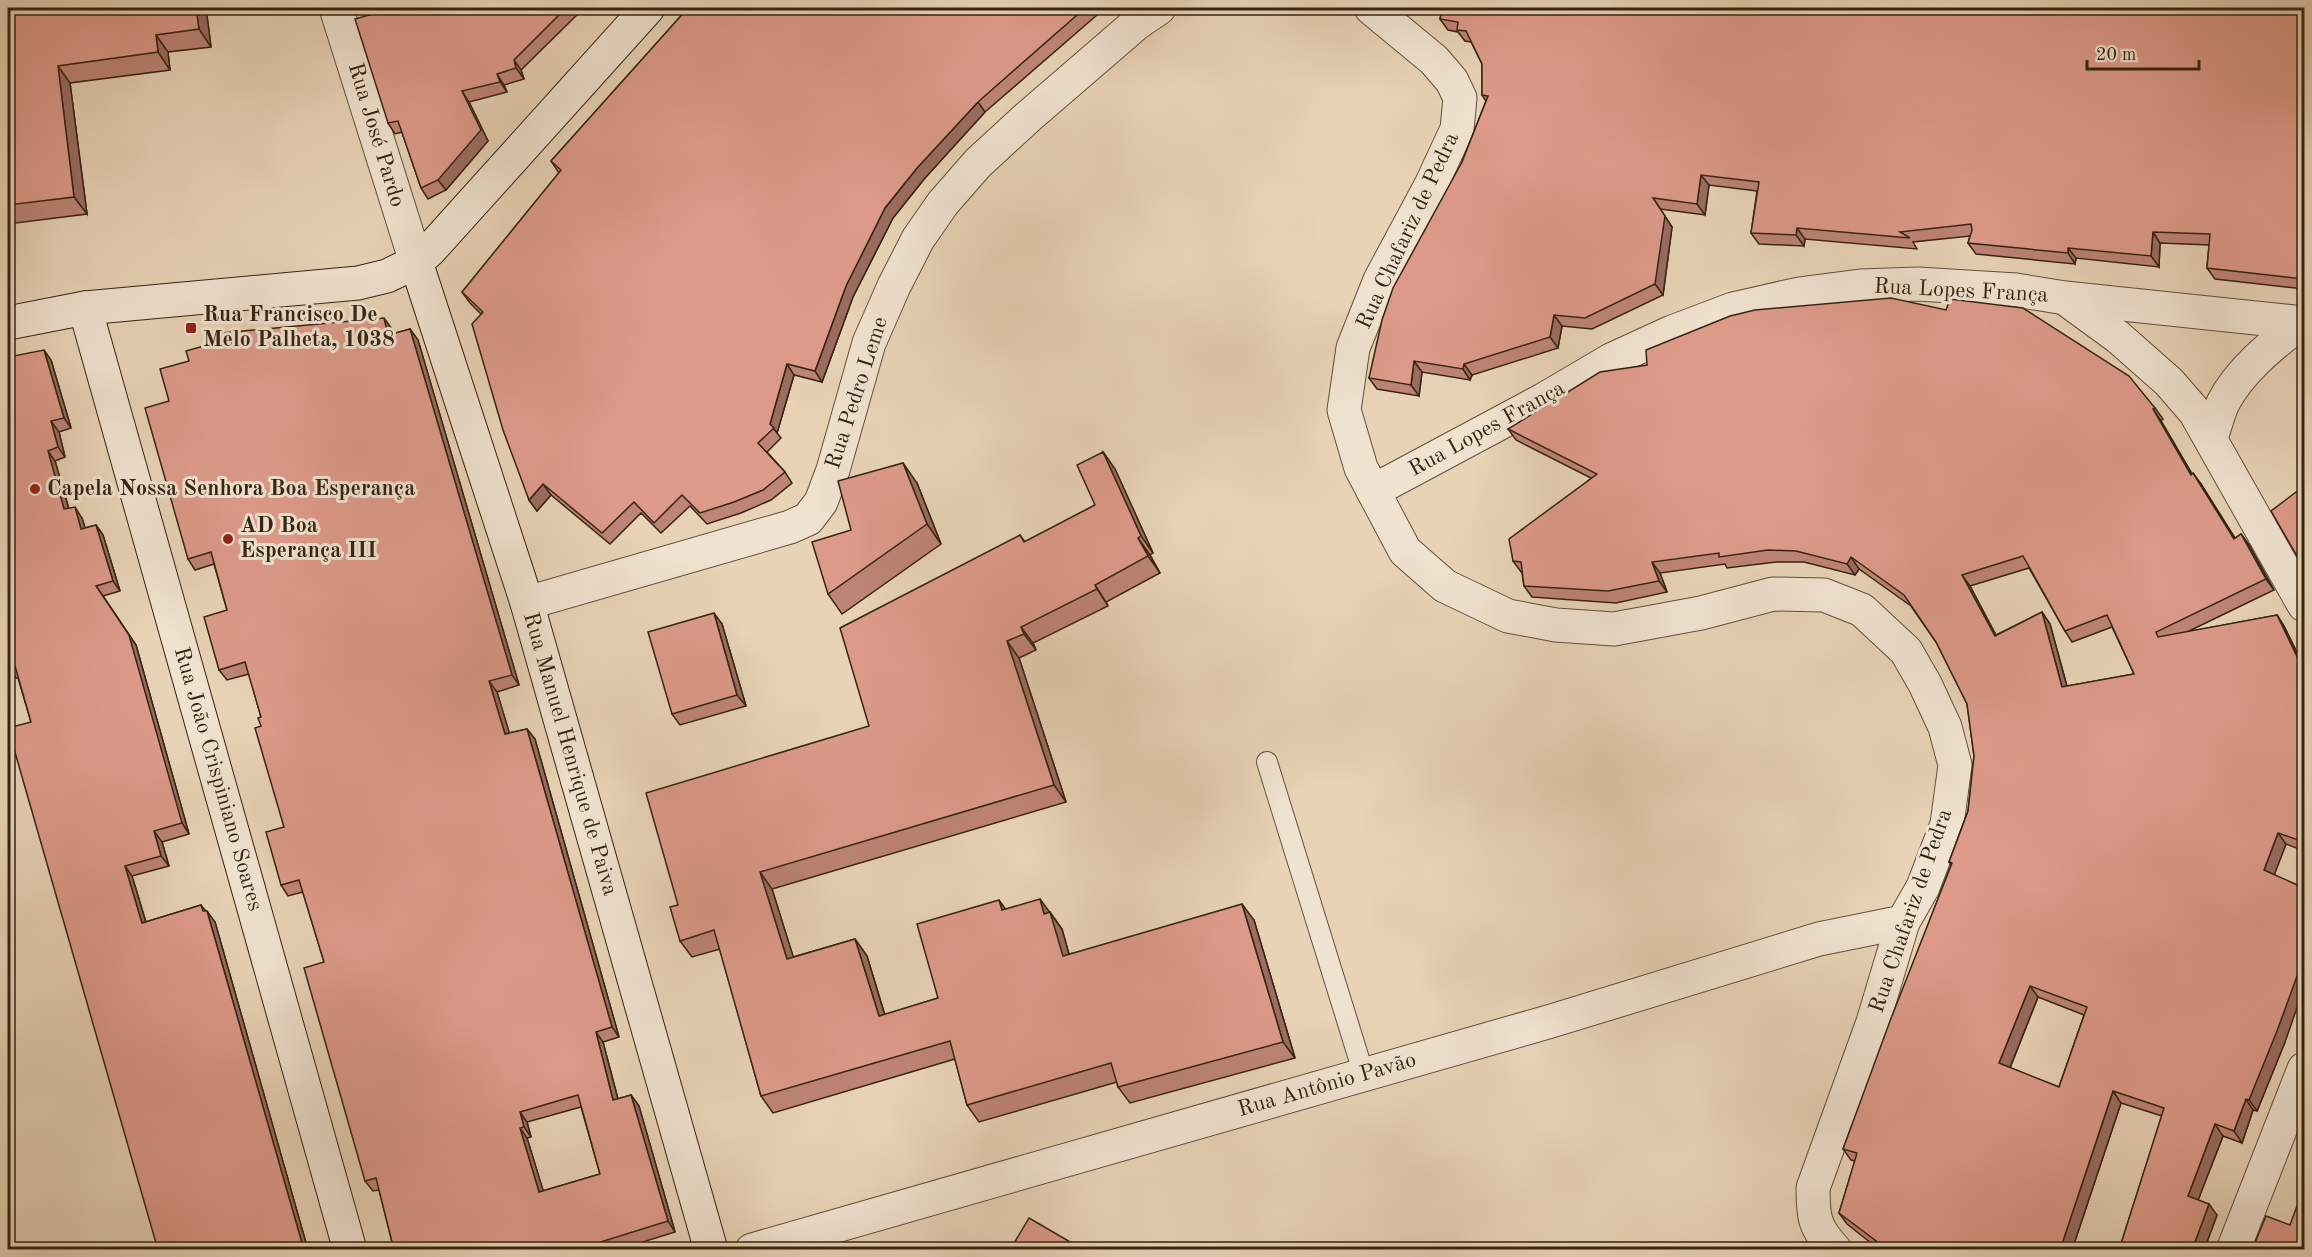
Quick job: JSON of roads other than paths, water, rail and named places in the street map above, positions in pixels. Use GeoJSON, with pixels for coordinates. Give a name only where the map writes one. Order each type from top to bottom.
{"type":"FeatureCollection","features":[{"type":"Feature","properties":{"kind":"street","name":"Rua José Pardo"},"geometry":{"type":"LineString","coordinates":[[336,8],[416,262]]}},
{"type":"Feature","properties":{"kind":"street"},"geometry":{"type":"LineString","coordinates":[[8,323],[85,308],[358,283],[387,276],[416,262],[459,219],[648,8]]}},
{"type":"Feature","properties":{"kind":"street","name":"Rua Pedro Leme"},"geometry":{"type":"LineString","coordinates":[[527,603],[808,519],[821,502],[833,470],[869,343],[918,239],[943,203],[978,163],[1137,23],[1159,8]]}},
{"type":"Feature","properties":{"kind":"street","name":"Rua Chafariz de Pedra"},"geometry":{"type":"LineString","coordinates":[[1371,8],[1434,60],[1452,81],[1460,98],[1457,129],[1431,185],[1380,280],[1353,348],[1344,410],[1360,468],[1405,551],[1445,586],[1508,616],[1556,625],[1614,629],[1701,613],[1773,594],[1824,595],[1862,610],[1906,651],[1946,727],[1955,765],[1947,824],[1923,887],[1903,922],[1873,1022],[1813,1188],[1813,1216],[1824,1238],[1835,1250]]}},
{"type":"Feature","properties":{"kind":"street","name":"Rua Manuel Henrique de Paiva"},"geometry":{"type":"LineString","coordinates":[[416,262],[527,603],[711,1250]]}},
{"type":"Feature","properties":{"kind":"street","name":"Rua Lopes França"},"geometry":{"type":"LineString","coordinates":[[1373,491],[1543,400],[1611,360],[1672,332],[1733,309],[1798,294],[1860,286],[1918,284],[2016,290],[2065,298],[2302,323]]}},
{"type":"Feature","properties":{"kind":"street"},"geometry":{"type":"LineString","coordinates":[[2065,298],[2118,338],[2169,382],[2195,412],[2304,605]]}},
{"type":"Feature","properties":{"kind":"street","name":"Rua João Crispiniano Soares"},"geometry":{"type":"LineString","coordinates":[[85,308],[350,1250]]}},
{"type":"Feature","properties":{"kind":"street"},"geometry":{"type":"LineString","coordinates":[[2211,438],[2223,403],[2237,381],[2266,351],[2302,323]]}},
{"type":"Feature","properties":{"kind":"street","name":"Rua Antônio Pavão"},"geometry":{"type":"LineString","coordinates":[[752,1250],[1548,1022],[1819,939],[1903,922]]}},
{"type":"Feature","properties":{"kind":"street"},"geometry":{"type":"LineString","coordinates":[[2233,1250],[2304,1069]]}},
{"type":"Feature","properties":{"kind":"lane"},"geometry":{"type":"LineString","coordinates":[[1266,762],[1364,1075]]}},
{"type":"Feature","properties":{"kind":"place","name":"Rua Francisco De Melo Palheta, 1038"},"geometry":{"type":"Point","coordinates":[191,328]}},
{"type":"Feature","properties":{"kind":"place","name":"Capela Nossa Senhora Boa Esperança"},"geometry":{"type":"Point","coordinates":[35,489]}},
{"type":"Feature","properties":{"kind":"place","name":"AD Boa Esperança III"},"geometry":{"type":"Point","coordinates":[228,539]}}]}
